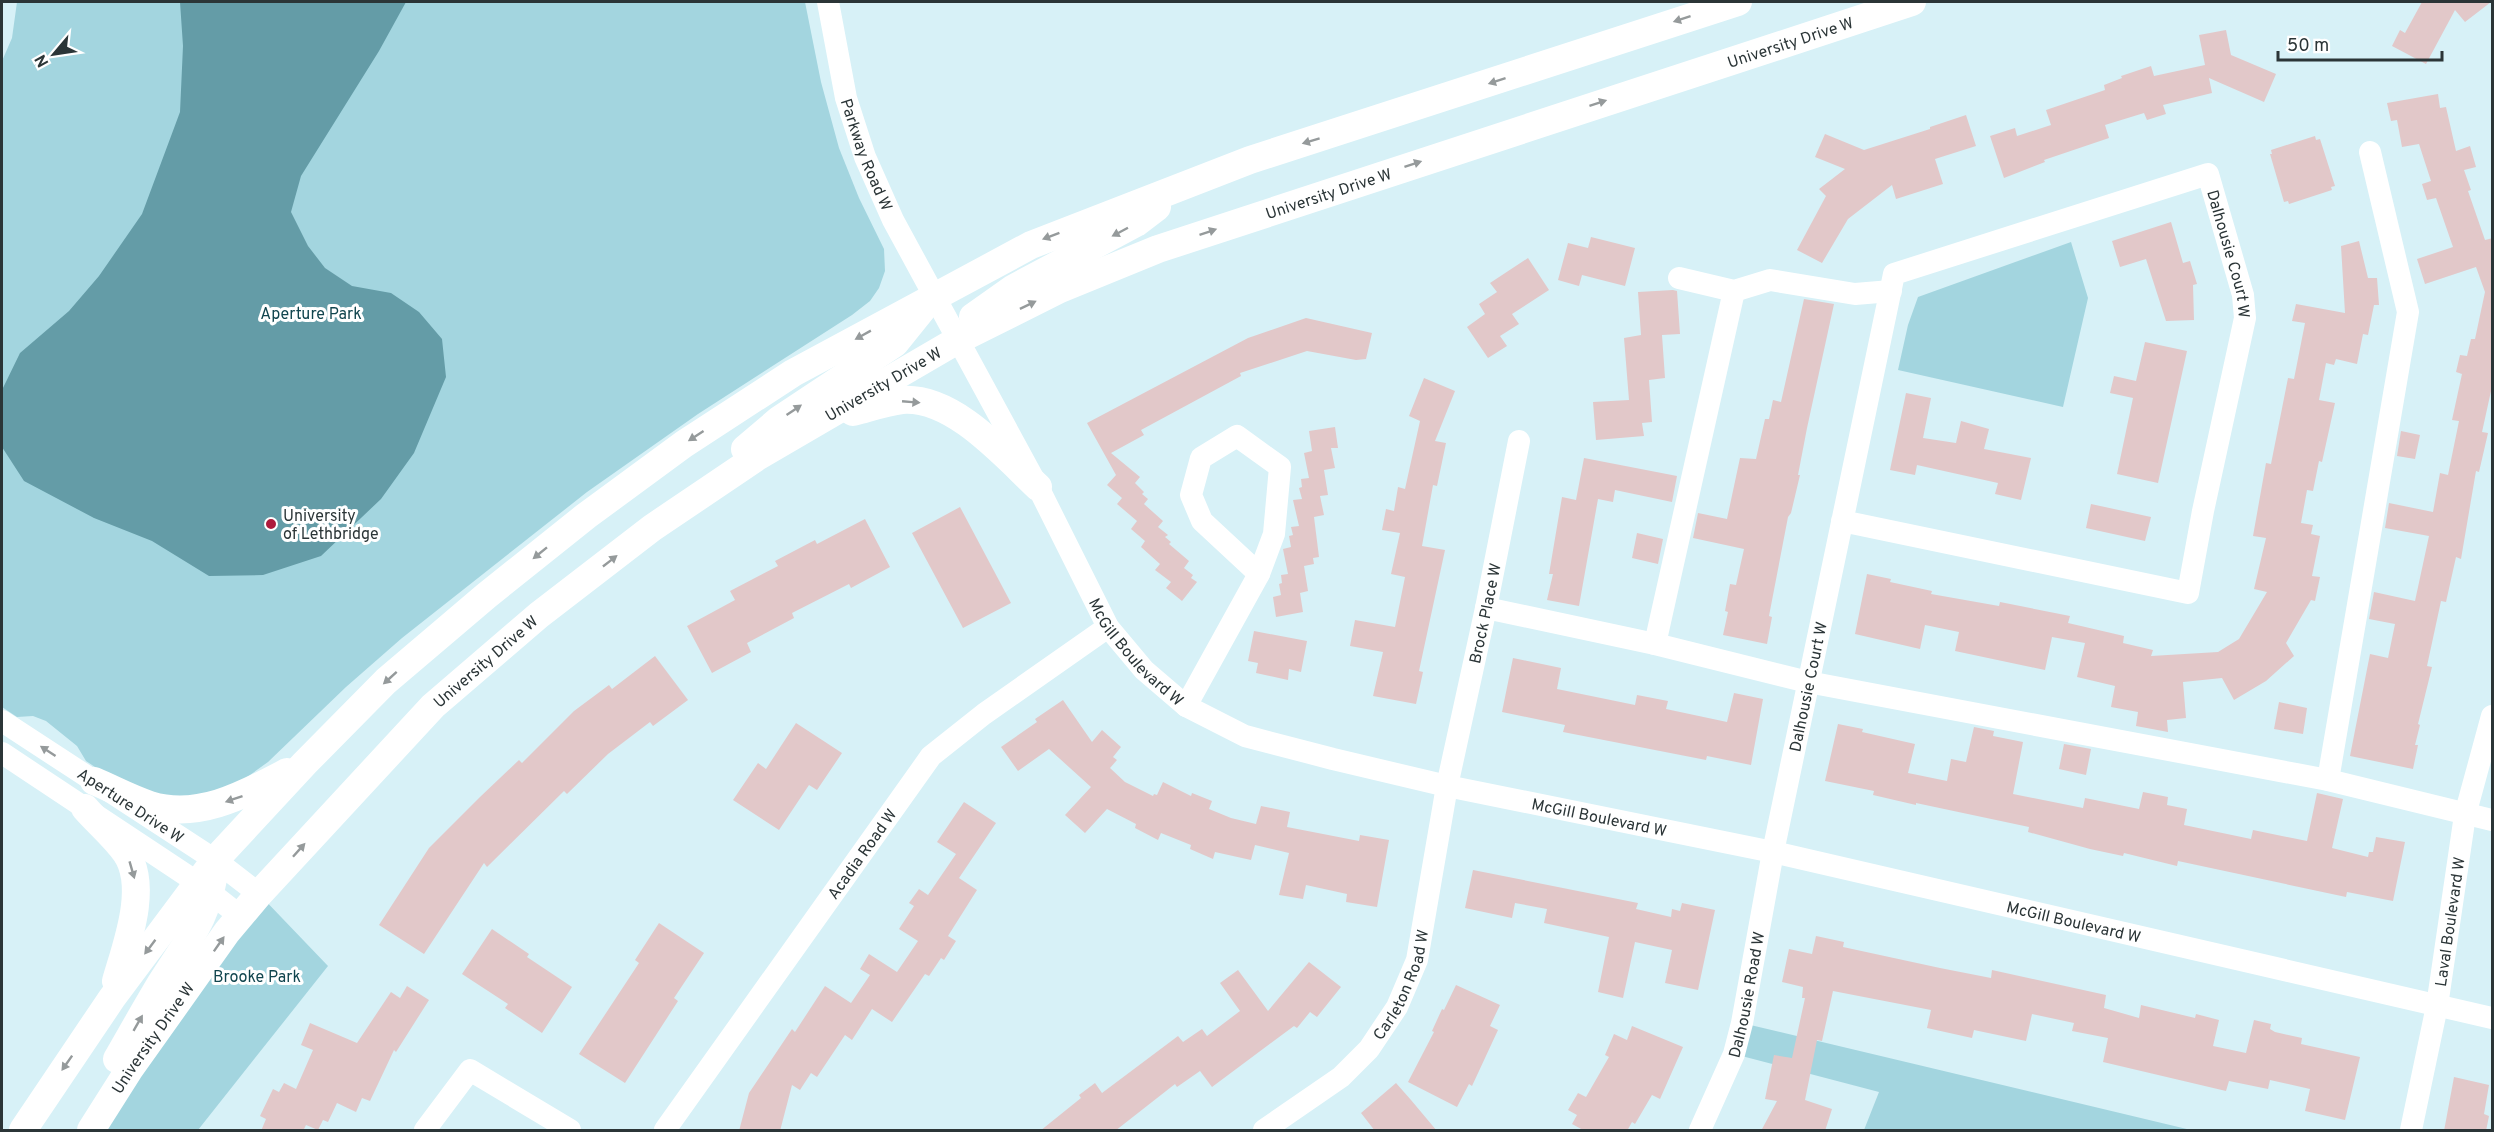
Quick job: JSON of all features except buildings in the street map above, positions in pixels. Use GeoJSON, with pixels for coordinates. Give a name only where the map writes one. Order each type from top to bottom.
{"type":"FeatureCollection","features":[{"type":"Feature","properties":{"kind":"main road"},"geometry":{"type":"LineString","coordinates":[[82,1131],[116,1060],[161,983],[199,925],[204,888],[215,860],[305,763],[386,681],[486,596],[586,516],[684,444],[793,374],[1031,245],[1250,160],[1738,2]]}},
{"type":"Feature","properties":{"kind":"main road","name":"University Drive W"},"geometry":{"type":"LineString","coordinates":[[91,1131],[129,1070],[240,916],[433,706],[539,615],[652,528],[758,457],[956,341],[1060,289],[1158,249],[1912,2]]}},
{"type":"Feature","properties":{"kind":"main road"},"geometry":{"type":"LineString","coordinates":[[956,341],[964,323],[1014,288],[1136,223],[1184,185]]}},
{"type":"Feature","properties":{"kind":"main road"},"geometry":{"type":"LineString","coordinates":[[652,528],[779,420],[896,343],[933,297]]}},
{"type":"Feature","properties":{"kind":"main road"},"geometry":{"type":"LineString","coordinates":[[813,424],[904,400],[926,404],[950,413],[977,430],[1038,487]]}},
{"type":"Feature","properties":{"kind":"main road"},"geometry":{"type":"LineString","coordinates":[[94,782],[152,806],[182,808],[210,806],[239,797],[305,763]]}},
{"type":"Feature","properties":{"kind":"main road"},"geometry":{"type":"LineString","coordinates":[[85,808],[127,854],[135,874],[136,895],[132,925],[112,998]]}},
{"type":"Feature","properties":{"kind":"main road"},"geometry":{"type":"LineString","coordinates":[[23,1131],[112,998],[204,888]]}},
{"type":"Feature","properties":{"kind":"street","name":"Parkway Road W"},"geometry":{"type":"LineString","coordinates":[[828,2],[846,98],[865,157],[893,220],[933,297]]}},
{"type":"Feature","properties":{"kind":"street"},"geometry":{"type":"LineString","coordinates":[[2328,780],[2408,312],[2370,152]]}},
{"type":"Feature","properties":{"kind":"street","name":"Dalhousie Court W"},"geometry":{"type":"LineString","coordinates":[[1773,852],[1808,682],[1894,274],[2208,174],[2243,295],[2245,318],[2203,511],[2188,592],[1842,521]]}},
{"type":"Feature","properties":{"kind":"street"},"geometry":{"type":"LineString","coordinates":[[1679,278],[1734,291],[1770,280],[1855,294],[1891,291]]}},
{"type":"Feature","properties":{"kind":"street"},"geometry":{"type":"LineString","coordinates":[[1655,644],[1734,291]]}},
{"type":"Feature","properties":{"kind":"street","name":"McGill Boulevard W"},"geometry":{"type":"LineString","coordinates":[[933,297],[1038,487],[1107,627],[1144,670],[1186,706],[1245,736],[1447,786],[1773,852],[2493,1018]]}},
{"type":"Feature","properties":{"kind":"street"},"geometry":{"type":"LineString","coordinates":[[1186,706],[1259,574],[1274,534],[1280,467],[1237,436],[1201,458],[1191,495],[1202,520],[1259,574]]}},
{"type":"Feature","properties":{"kind":"street","name":"Brock Place W"},"geometry":{"type":"LineString","coordinates":[[1447,786],[1486,608],[1519,441]]}},
{"type":"Feature","properties":{"kind":"street"},"geometry":{"type":"LineString","coordinates":[[1486,608],[1655,644],[1808,682],[2328,780],[2493,820]]}},
{"type":"Feature","properties":{"kind":"street","name":"Acadia Road W"},"geometry":{"type":"LineString","coordinates":[[665,1131],[931,756],[975,721],[1107,627]]}},
{"type":"Feature","properties":{"kind":"street","name":"Laval Boulevard W"},"geometry":{"type":"LineString","coordinates":[[2411,1131],[2437,1006],[2465,815],[2493,716]]}},
{"type":"Feature","properties":{"kind":"street","name":"Aperture Drive W"},"geometry":{"type":"LineString","coordinates":[[2,722],[215,860],[259,894]]}},
{"type":"Feature","properties":{"kind":"street","name":"Aperture Drive W"},"geometry":{"type":"LineString","coordinates":[[2,753],[204,888],[240,916]]}},
{"type":"Feature","properties":{"kind":"street","name":"Carleton Road W"},"geometry":{"type":"LineString","coordinates":[[1264,1131],[1341,1077],[1369,1048],[1396,1007],[1417,960],[1447,786]]}},
{"type":"Feature","properties":{"kind":"street","name":"Dalhousie Road W"},"geometry":{"type":"LineString","coordinates":[[1700,1131],[1734,1054],[1742,1023],[1773,852]]}},
{"type":"Feature","properties":{"kind":"street"},"geometry":{"type":"LineString","coordinates":[[425,1131],[470,1070],[570,1131]]}},
{"type":"Feature","properties":{"kind":"green space","name":"Aperture Park"},"geometry":{"type":"Polygon","coordinates":[[[17,2],[805,2],[821,82],[839,148],[859,198],[884,249],[885,271],[879,288],[870,301],[852,315],[698,414],[587,492],[402,638],[346,687],[268,762],[243,780],[213,794],[166,797],[116,781],[86,761],[77,746],[46,721],[33,716],[17,717],[2,707],[2,61],[12,38],[17,2]]]}},
{"type":"Feature","properties":{"kind":"green space"},"geometry":{"type":"Polygon","coordinates":[[[2071,242],[2088,298],[2063,407],[1898,370],[1908,325],[1918,297],[2071,242]]]}},
{"type":"Feature","properties":{"kind":"green space","name":"Brooke Park"},"geometry":{"type":"Polygon","coordinates":[[[259,894],[328,966],[198,1130],[91,1130],[259,894]]]}},
{"type":"Feature","properties":{"kind":"green space"},"geometry":{"type":"Polygon","coordinates":[[[1742,1023],[2191,1130],[1864,1130],[1879,1092],[1734,1054],[1742,1023]]]}},
{"type":"Feature","properties":{"kind":"shaded area"},"geometry":{"type":"Polygon","coordinates":[[[180,2],[406,2],[379,51],[301,176],[291,212],[308,246],[325,268],[352,286],[391,293],[419,312],[442,339],[446,377],[414,453],[381,499],[321,556],[263,575],[209,576],[152,541],[94,518],[24,481],[2,447],[2,390],[20,353],[69,311],[99,276],[142,214],[180,112],[183,46],[180,2]]]}},
{"type":"Feature","properties":{"kind":"place","name":"University of Lethbridge"},"geometry":{"type":"Point","coordinates":[271,524]}}]}
